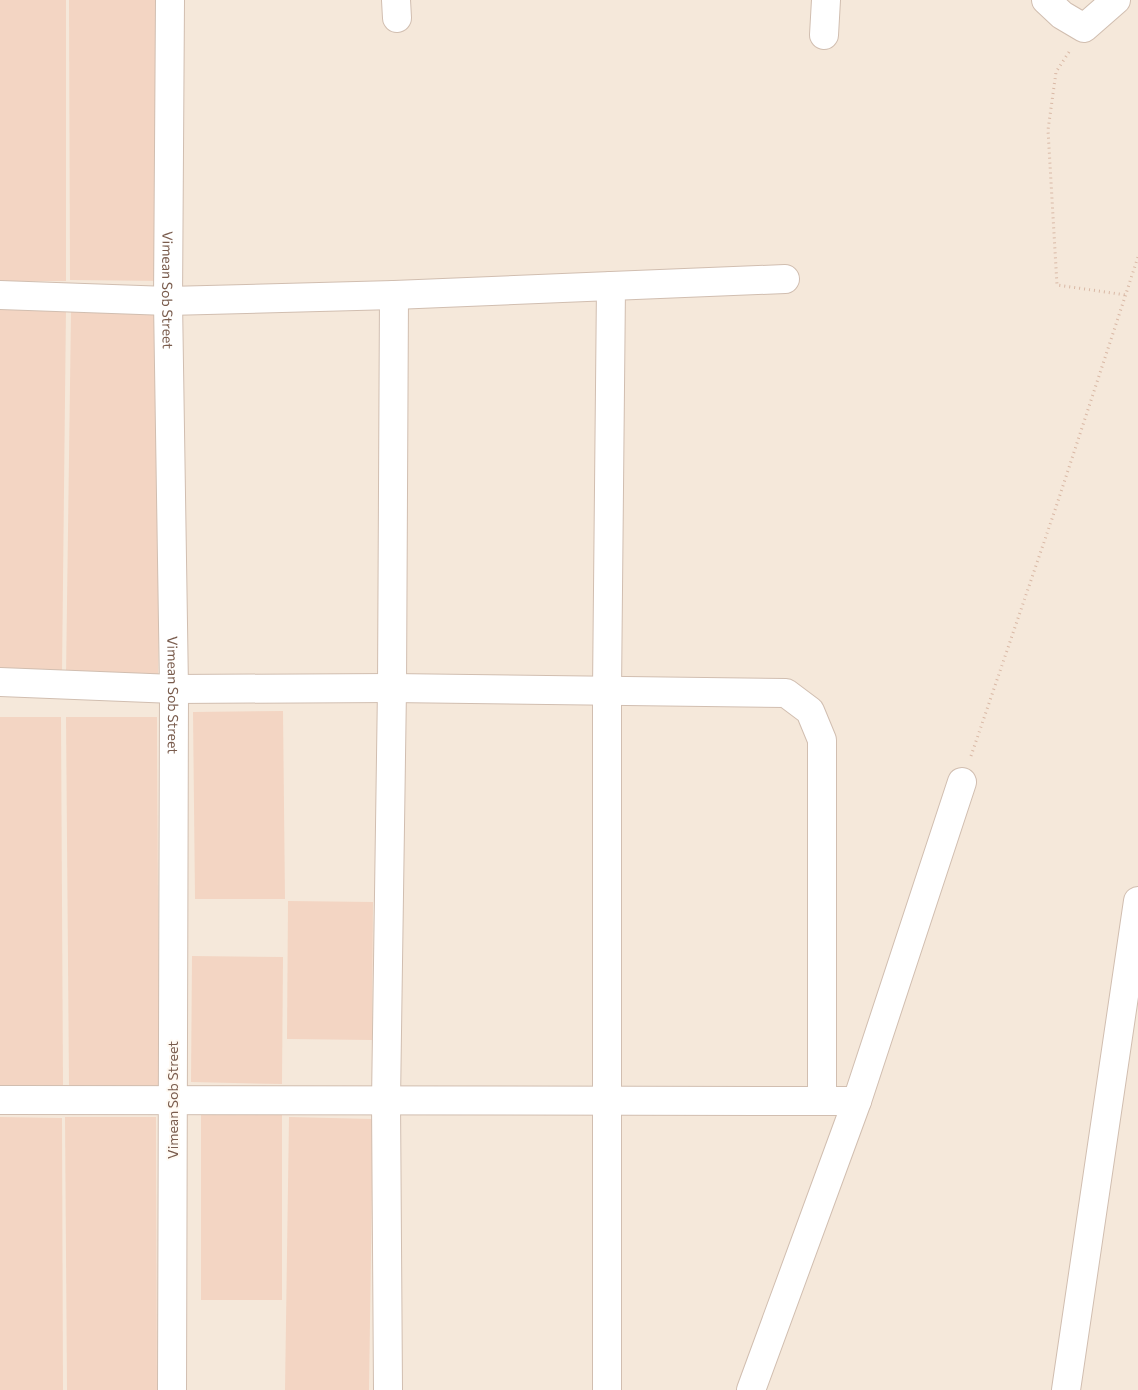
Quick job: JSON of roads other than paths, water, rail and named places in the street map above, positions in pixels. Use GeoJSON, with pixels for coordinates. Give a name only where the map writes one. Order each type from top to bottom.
{"type":"FeatureCollection","features":[{"type":"Feature","properties":{"kind":"street","name":"Vimean Sob Street"},"geometry":{"type":"LineString","coordinates":[[170,0],[168,300],[174,689],[172,1390]]}},
{"type":"Feature","properties":{"kind":"street"},"geometry":{"type":"LineString","coordinates":[[824,35],[826,0]]}},
{"type":"Feature","properties":{"kind":"street"},"geometry":{"type":"LineString","coordinates":[[1046,0],[1062,15],[1084,28],[1116,0]]}},
{"type":"Feature","properties":{"kind":"street"},"geometry":{"type":"LineString","coordinates":[[0,295],[168,300],[394,295],[785,279]]}},
{"type":"Feature","properties":{"kind":"street"},"geometry":{"type":"LineString","coordinates":[[607,1390],[607,691],[611,286]]}},
{"type":"Feature","properties":{"kind":"street"},"geometry":{"type":"LineString","coordinates":[[388,1390],[386,1101],[392,688],[394,295]]}},
{"type":"Feature","properties":{"kind":"street"},"geometry":{"type":"LineString","coordinates":[[0,682],[174,689],[392,688],[786,693],[810,711],[822,740],[822,1101]]}},
{"type":"Feature","properties":{"kind":"street"},"geometry":{"type":"LineString","coordinates":[[751,1390],[857,1101],[962,782]]}},
{"type":"Feature","properties":{"kind":"street"},"geometry":{"type":"LineString","coordinates":[[1066,1390],[1138,903]]}},
{"type":"Feature","properties":{"kind":"street"},"geometry":{"type":"LineString","coordinates":[[0,1100],[857,1101]]}}]}
